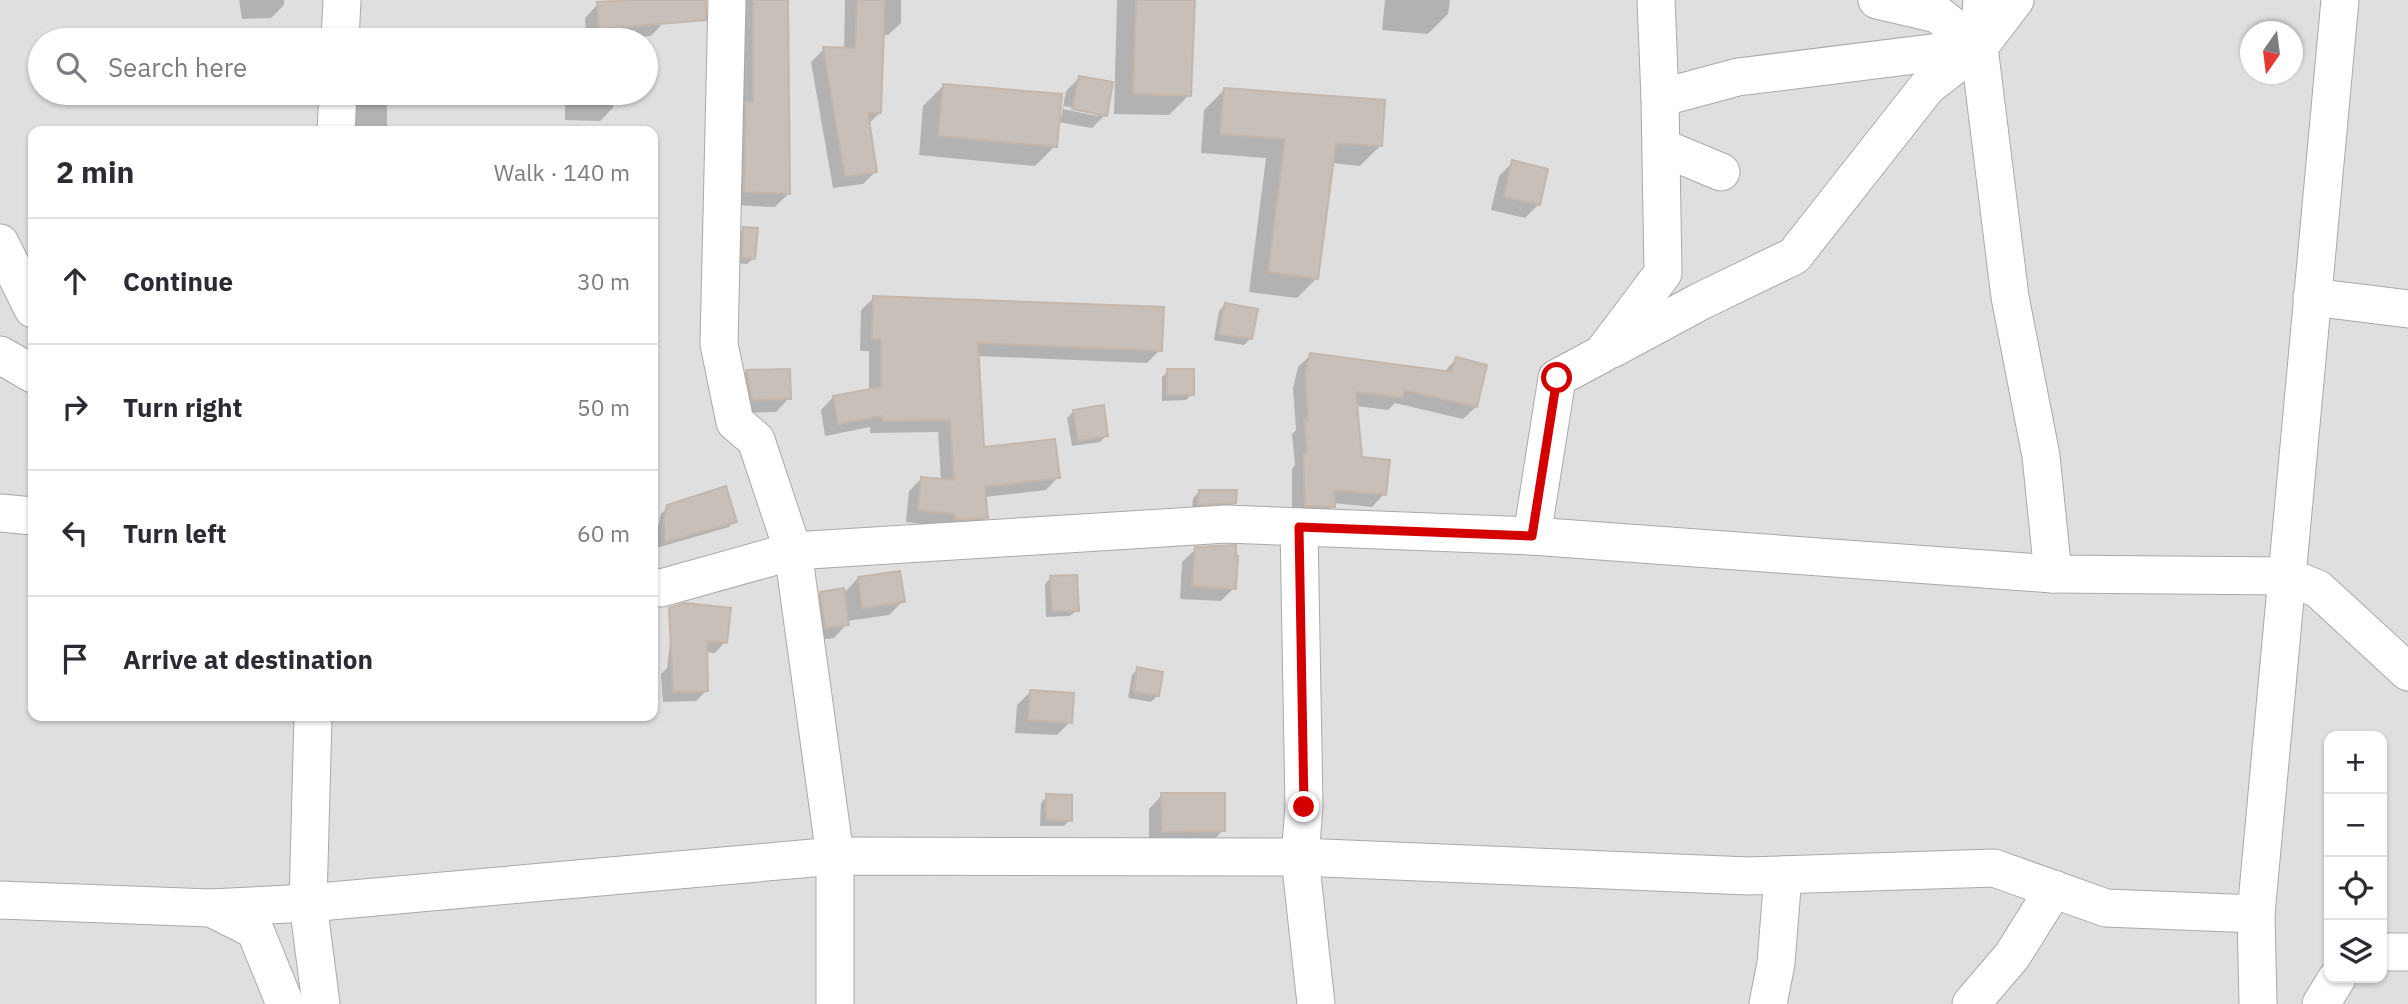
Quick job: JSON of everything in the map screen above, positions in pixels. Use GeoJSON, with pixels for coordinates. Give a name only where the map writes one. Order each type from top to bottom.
{"type":"FeatureCollection","features":[{"type":"Feature","properties":{"kind":"street"},"geometry":{"type":"LineString","coordinates":[[341,28],[342,0]]}},
{"type":"Feature","properties":{"kind":"street"},"geometry":{"type":"LineString","coordinates":[[727,0],[719,344],[735,422],[756,440],[793,551],[835,856],[835,1004]]}},
{"type":"Feature","properties":{"kind":"street"},"geometry":{"type":"LineString","coordinates":[[1602,354],[1663,273],[1656,0]]}},
{"type":"Feature","properties":{"kind":"street"},"geometry":{"type":"LineString","coordinates":[[1877,0],[1937,15],[1979,47]]}},
{"type":"Feature","properties":{"kind":"street"},"geometry":{"type":"LineString","coordinates":[[1982,0],[1979,47],[2010,297],[2041,456],[2053,574]]}},
{"type":"Feature","properties":{"kind":"street"},"geometry":{"type":"LineString","coordinates":[[1532,536],[1557,378],[1701,301],[1794,256],[1927,87],[1979,47],[2015,0]]}},
{"type":"Feature","properties":{"kind":"street"},"geometry":{"type":"LineString","coordinates":[[2258,1004],[2256,914],[2340,0]]}},
{"type":"Feature","properties":{"kind":"street"},"geometry":{"type":"LineString","coordinates":[[1660,99],[1738,77],[1979,47]]}},
{"type":"Feature","properties":{"kind":"street"},"geometry":{"type":"LineString","coordinates":[[336,126],[337,105]]}},
{"type":"Feature","properties":{"kind":"street"},"geometry":{"type":"LineString","coordinates":[[1661,147],[1721,172]]}},
{"type":"Feature","properties":{"kind":"street"},"geometry":{"type":"LineString","coordinates":[[0,243],[21,307]]}},
{"type":"Feature","properties":{"kind":"street"},"geometry":{"type":"LineString","coordinates":[[2312,298],[2408,309]]}},
{"type":"Feature","properties":{"kind":"street"},"geometry":{"type":"LineString","coordinates":[[0,355],[28,371]]}},
{"type":"Feature","properties":{"kind":"street"},"geometry":{"type":"LineString","coordinates":[[0,513],[28,516]]}},
{"type":"Feature","properties":{"kind":"street"},"geometry":{"type":"LineString","coordinates":[[658,588],[793,551],[1226,524],[1532,536],[2053,574],[2286,576],[2318,589],[2408,673]]}},
{"type":"Feature","properties":{"kind":"street"},"geometry":{"type":"LineString","coordinates":[[1299,527],[1304,807],[1300,858],[1316,1004]]}},
{"type":"Feature","properties":{"kind":"street"},"geometry":{"type":"LineString","coordinates":[[313,721],[308,903],[321,1004]]}},
{"type":"Feature","properties":{"kind":"street"},"geometry":{"type":"LineString","coordinates":[[0,900],[210,908],[308,903],[835,856],[1300,858],[1748,876],[1994,868],[2106,908],[2256,914]]}},
{"type":"Feature","properties":{"kind":"street"},"geometry":{"type":"LineString","coordinates":[[1768,1004],[1776,963],[1783,875]]}},
{"type":"Feature","properties":{"kind":"street"},"geometry":{"type":"LineString","coordinates":[[1972,1004],[2012,956],[2054,890]]}},
{"type":"Feature","properties":{"kind":"street"},"geometry":{"type":"LineString","coordinates":[[210,908],[255,930],[285,1004]]}},
{"type":"Feature","properties":{"kind":"street"},"geometry":{"type":"LineString","coordinates":[[2387,952],[2408,952]]}},
{"type":"Feature","properties":{"kind":"street"},"geometry":{"type":"LineString","coordinates":[[2321,1004],[2334,983]]}},
{"type":"Feature","properties":{"kind":"shaded area"},"geometry":{"type":"Polygon","coordinates":[[[0,0],[2408,0],[2408,1004],[0,1004],[0,0]]]}},
{"type":"Feature","properties":{"kind":"building"},"geometry":{"type":"Polygon","coordinates":[[[706,0],[706,20],[599,28],[597,2],[706,0]]]}},
{"type":"Feature","properties":{"kind":"building"},"geometry":{"type":"Polygon","coordinates":[[[753,0],[788,0],[790,194],[744,192],[746,102],[753,102],[753,0]]]}},
{"type":"Feature","properties":{"kind":"building"},"geometry":{"type":"Polygon","coordinates":[[[857,0],[885,0],[881,113],[868,113],[877,172],[845,177],[823,47],[855,48],[857,0]]]}},
{"type":"Feature","properties":{"kind":"building"},"geometry":{"type":"Polygon","coordinates":[[[1136,0],[1195,0],[1191,96],[1133,94],[1136,0]]]}},
{"type":"Feature","properties":{"kind":"building"},"geometry":{"type":"Polygon","coordinates":[[[1079,76],[1113,82],[1107,116],[1072,109],[1079,76]]]}},
{"type":"Feature","properties":{"kind":"building"},"geometry":{"type":"Polygon","coordinates":[[[943,84],[1062,94],[1057,147],[938,136],[943,84]]]}},
{"type":"Feature","properties":{"kind":"building"},"geometry":{"type":"Polygon","coordinates":[[[1224,88],[1385,100],[1382,146],[1336,143],[1318,279],[1268,272],[1285,139],[1220,134],[1224,88]]]}},
{"type":"Feature","properties":{"kind":"building"},"geometry":{"type":"Polygon","coordinates":[[[1512,160],[1548,169],[1540,205],[1504,197],[1512,160]]]}},
{"type":"Feature","properties":{"kind":"building"},"geometry":{"type":"Polygon","coordinates":[[[743,227],[758,228],[755,259],[742,258],[743,227]]]}},
{"type":"Feature","properties":{"kind":"building"},"geometry":{"type":"Polygon","coordinates":[[[873,296],[1164,307],[1162,351],[978,343],[984,447],[1055,439],[1060,478],[985,487],[988,518],[955,520],[954,514],[918,510],[921,477],[954,480],[950,420],[882,421],[882,416],[838,424],[833,396],[881,387],[881,339],[872,339],[873,296]]]}},
{"type":"Feature","properties":{"kind":"building"},"geometry":{"type":"Polygon","coordinates":[[[1225,303],[1258,309],[1252,339],[1219,334],[1225,303]]]}},
{"type":"Feature","properties":{"kind":"building"},"geometry":{"type":"Polygon","coordinates":[[[1310,353],[1452,372],[1456,357],[1487,365],[1477,407],[1404,390],[1403,398],[1356,392],[1362,457],[1390,460],[1386,495],[1334,490],[1335,507],[1305,506],[1303,454],[1307,454],[1304,420],[1308,420],[1305,374],[1310,353]]]}},
{"type":"Feature","properties":{"kind":"building"},"geometry":{"type":"Polygon","coordinates":[[[790,369],[791,399],[752,400],[746,370],[790,369]]]}},
{"type":"Feature","properties":{"kind":"building"},"geometry":{"type":"Polygon","coordinates":[[[1167,369],[1194,369],[1194,395],[1167,395],[1167,369]]]}},
{"type":"Feature","properties":{"kind":"building"},"geometry":{"type":"Polygon","coordinates":[[[1104,405],[1108,436],[1078,441],[1073,410],[1104,405]]]}},
{"type":"Feature","properties":{"kind":"building"},"geometry":{"type":"Polygon","coordinates":[[[726,486],[737,522],[665,542],[664,519],[667,505],[726,486]]]}},
{"type":"Feature","properties":{"kind":"building"},"geometry":{"type":"Polygon","coordinates":[[[1199,490],[1237,490],[1236,503],[1198,505],[1199,490]]]}},
{"type":"Feature","properties":{"kind":"building"},"geometry":{"type":"Polygon","coordinates":[[[1236,545],[1236,589],[1192,586],[1195,547],[1236,545]]]}},
{"type":"Feature","properties":{"kind":"building"},"geometry":{"type":"Polygon","coordinates":[[[900,571],[905,602],[862,608],[858,577],[900,571]]]}},
{"type":"Feature","properties":{"kind":"building"},"geometry":{"type":"Polygon","coordinates":[[[1077,575],[1079,611],[1052,611],[1050,576],[1077,575]]]}},
{"type":"Feature","properties":{"kind":"building"},"geometry":{"type":"Polygon","coordinates":[[[844,588],[849,625],[825,628],[820,592],[844,588]]]}},
{"type":"Feature","properties":{"kind":"building"},"geometry":{"type":"Polygon","coordinates":[[[685,603],[731,608],[727,643],[707,641],[708,691],[673,692],[669,608],[685,603]]]}},
{"type":"Feature","properties":{"kind":"building"},"geometry":{"type":"Polygon","coordinates":[[[1137,667],[1163,672],[1159,696],[1134,692],[1137,667]]]}},
{"type":"Feature","properties":{"kind":"building"},"geometry":{"type":"Polygon","coordinates":[[[1030,690],[1074,693],[1072,723],[1028,720],[1030,690]]]}},
{"type":"Feature","properties":{"kind":"building"},"geometry":{"type":"Polygon","coordinates":[[[1161,793],[1225,793],[1225,831],[1162,832],[1161,793]]]}},
{"type":"Feature","properties":{"kind":"building"},"geometry":{"type":"Polygon","coordinates":[[[1046,794],[1072,795],[1072,821],[1046,820],[1046,794]]]}},
{"type":"Feature","properties":{"kind":"route"},"geometry":{"type":"LineString","coordinates":[[1304,807],[1299,527],[1532,536],[1557,378]]}}]}
